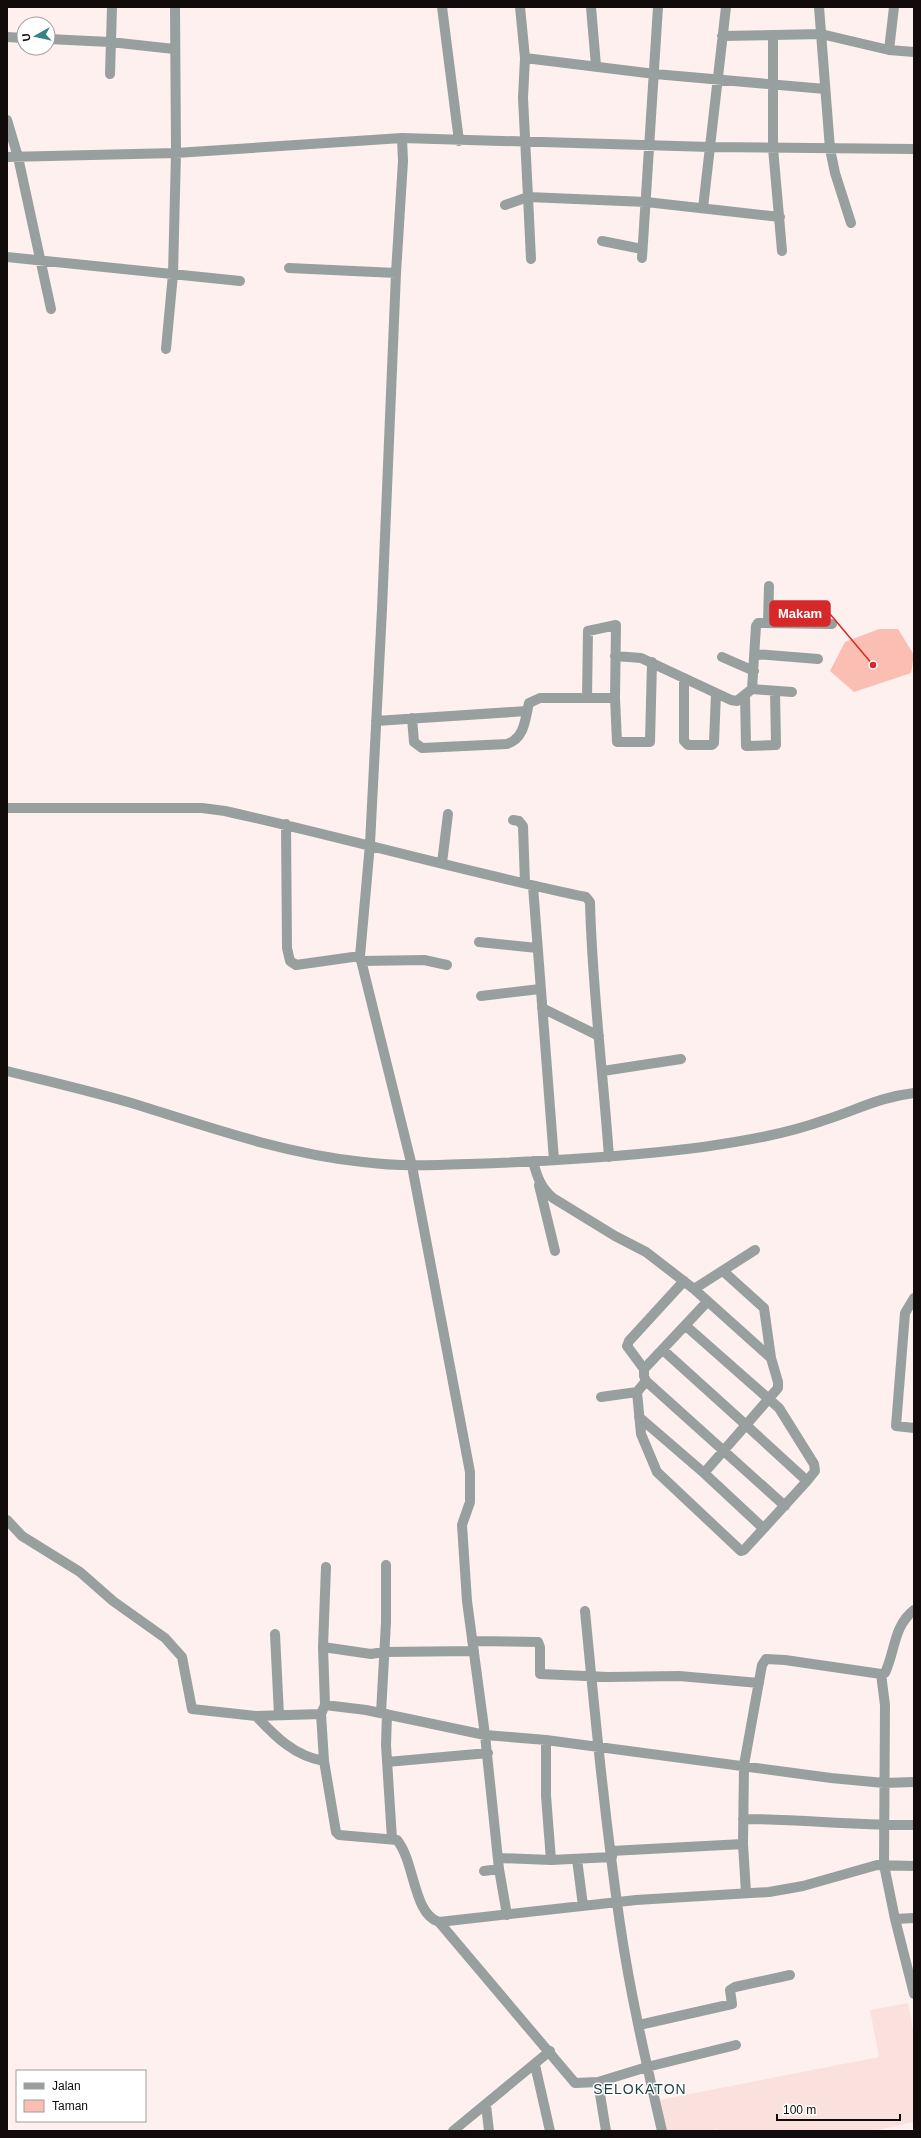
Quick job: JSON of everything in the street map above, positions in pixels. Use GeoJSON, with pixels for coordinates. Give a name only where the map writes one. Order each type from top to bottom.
{"type":"FeatureCollection","features":[{"type":"Feature","properties":{"kind":"street"},"geometry":{"type":"LineString","coordinates":[[110,74],[112,7]]}},
{"type":"Feature","properties":{"kind":"street"},"geometry":{"type":"LineString","coordinates":[[166,349],[173,274],[176,153],[174,50],[175,7]]}},
{"type":"Feature","properties":{"kind":"street"},"geometry":{"type":"LineString","coordinates":[[442,7],[459,141]]}},
{"type":"Feature","properties":{"kind":"street"},"geometry":{"type":"LineString","coordinates":[[520,7],[525,58],[523,98],[531,258]]}},
{"type":"Feature","properties":{"kind":"street"},"geometry":{"type":"LineString","coordinates":[[591,7],[596,66]]}},
{"type":"Feature","properties":{"kind":"street"},"geometry":{"type":"LineString","coordinates":[[602,241],[642,253],[655,74],[658,7]]}},
{"type":"Feature","properties":{"kind":"street"},"geometry":{"type":"LineString","coordinates":[[702,208],[726,7]]}},
{"type":"Feature","properties":{"kind":"street"},"geometry":{"type":"LineString","coordinates":[[819,7],[830,149],[835,173],[851,223]]}},
{"type":"Feature","properties":{"kind":"street"},"geometry":{"type":"LineString","coordinates":[[890,50],[894,7]]}},
{"type":"Feature","properties":{"kind":"street"},"geometry":{"type":"LineString","coordinates":[[722,36],[821,34],[890,50],[914,52]]}},
{"type":"Feature","properties":{"kind":"street"},"geometry":{"type":"LineString","coordinates":[[773,36],[773,148],[782,251]]}},
{"type":"Feature","properties":{"kind":"street"},"geometry":{"type":"LineString","coordinates":[[56,39],[110,42],[174,50]]}},
{"type":"Feature","properties":{"kind":"street"},"geometry":{"type":"LineString","coordinates":[[525,58],[655,74],[825,89]]}},
{"type":"Feature","properties":{"kind":"street"},"geometry":{"type":"LineString","coordinates":[[7,120],[18,157],[51,309]]}},
{"type":"Feature","properties":{"kind":"street"},"geometry":{"type":"LineString","coordinates":[[402,138],[403,161],[396,273],[370,844],[360,958],[412,1166],[470,1472],[470,1502],[462,1525],[473,1646],[486,1735],[499,1863],[507,1915]]}},
{"type":"Feature","properties":{"kind":"street"},"geometry":{"type":"LineString","coordinates":[[7,157],[176,153],[402,138],[459,141],[526,141],[710,147],[914,149]]}},
{"type":"Feature","properties":{"kind":"street"},"geometry":{"type":"LineString","coordinates":[[505,205],[528,197],[646,202],[780,217]]}},
{"type":"Feature","properties":{"kind":"street"},"geometry":{"type":"LineString","coordinates":[[7,257],[40,259],[240,281]]}},
{"type":"Feature","properties":{"kind":"street"},"geometry":{"type":"LineString","coordinates":[[289,268],[396,273]]}},
{"type":"Feature","properties":{"kind":"street"},"geometry":{"type":"LineString","coordinates":[[768,622],[769,586]]}},
{"type":"Feature","properties":{"kind":"street"},"geometry":{"type":"LineString","coordinates":[[775,691],[776,745],[746,746],[748,692],[754,671],[756,626],[762,622],[832,624]]}},
{"type":"Feature","properties":{"kind":"street"},"geometry":{"type":"LineString","coordinates":[[587,698],[588,631],[616,625],[615,698],[617,742],[650,742],[652,662]]}},
{"type":"Feature","properties":{"kind":"street"},"geometry":{"type":"LineString","coordinates":[[755,654],[818,659]]}},
{"type":"Feature","properties":{"kind":"street"},"geometry":{"type":"LineString","coordinates":[[615,656],[636,657],[652,662],[734,701],[740,700],[748,692],[792,692]]}},
{"type":"Feature","properties":{"kind":"street"},"geometry":{"type":"LineString","coordinates":[[722,657],[754,671]]}},
{"type":"Feature","properties":{"kind":"street"},"geometry":{"type":"LineString","coordinates":[[684,678],[684,741],[688,745],[712,745],[714,743],[716,693]]}},
{"type":"Feature","properties":{"kind":"street"},"geometry":{"type":"LineString","coordinates":[[412,718],[414,742],[422,748],[507,744],[518,738],[524,726],[529,703],[540,698],[615,698]]}},
{"type":"Feature","properties":{"kind":"street"},"geometry":{"type":"LineString","coordinates":[[376,721],[527,711]]}},
{"type":"Feature","properties":{"kind":"street"},"geometry":{"type":"LineString","coordinates":[[7,808],[202,808],[286,824],[589,899],[592,967],[603,1071],[609,1157]]}},
{"type":"Feature","properties":{"kind":"street"},"geometry":{"type":"LineString","coordinates":[[442,863],[448,814]]}},
{"type":"Feature","properties":{"kind":"street"},"geometry":{"type":"LineString","coordinates":[[514,820],[519,821],[523,826],[537,948],[554,1160]]}},
{"type":"Feature","properties":{"kind":"street"},"geometry":{"type":"LineString","coordinates":[[286,824],[287,948],[290,961],[296,965],[360,958],[424,960],[447,965]]}},
{"type":"Feature","properties":{"kind":"street"},"geometry":{"type":"LineString","coordinates":[[479,942],[537,948]]}},
{"type":"Feature","properties":{"kind":"street"},"geometry":{"type":"LineString","coordinates":[[481,996],[540,989]]}},
{"type":"Feature","properties":{"kind":"street"},"geometry":{"type":"LineString","coordinates":[[542,1008],[599,1036]]}},
{"type":"Feature","properties":{"kind":"street"},"geometry":{"type":"LineString","coordinates":[[603,1071],[681,1059]]}},
{"type":"Feature","properties":{"kind":"street"},"geometry":{"type":"LineString","coordinates":[[7,1071],[134,1104],[216,1130],[312,1154],[362,1162],[412,1166],[609,1157],[703,1147],[783,1133],[826,1120],[877,1100],[914,1093]]}},
{"type":"Feature","properties":{"kind":"street"},"geometry":{"type":"LineString","coordinates":[[533,1161],[555,1251]]}},
{"type":"Feature","properties":{"kind":"street"},"geometry":{"type":"LineString","coordinates":[[537,1179],[546,1192],[553,1198],[615,1236],[646,1252],[684,1281],[771,1358]]}},
{"type":"Feature","properties":{"kind":"street"},"geometry":{"type":"LineString","coordinates":[[694,1289],[755,1250]]}},
{"type":"Feature","properties":{"kind":"street"},"geometry":{"type":"LineString","coordinates":[[704,1473],[770,1400],[778,1388],[778,1382],[771,1358],[764,1308],[723,1271]]}},
{"type":"Feature","properties":{"kind":"street"},"geometry":{"type":"LineString","coordinates":[[684,1281],[629,1341],[627,1346],[644,1368],[644,1376],[646,1381],[785,1506]]}},
{"type":"Feature","properties":{"kind":"street"},"geometry":{"type":"LineString","coordinates":[[914,1298],[905,1313],[896,1426],[914,1428]]}},
{"type":"Feature","properties":{"kind":"street"},"geometry":{"type":"LineString","coordinates":[[644,1368],[686,1326],[707,1302]]}},
{"type":"Feature","properties":{"kind":"street"},"geometry":{"type":"LineString","coordinates":[[636,1392],[641,1434],[657,1472],[738,1550],[744,1550],[807,1481],[815,1471],[814,1464],[784,1415],[770,1400],[686,1326]]}},
{"type":"Feature","properties":{"kind":"street"},"geometry":{"type":"LineString","coordinates":[[663,1350],[807,1481]]}},
{"type":"Feature","properties":{"kind":"street"},"geometry":{"type":"LineString","coordinates":[[601,1397],[636,1392],[646,1381]]}},
{"type":"Feature","properties":{"kind":"street"},"geometry":{"type":"LineString","coordinates":[[639,1417],[704,1473],[763,1528]]}},
{"type":"Feature","properties":{"kind":"street"},"geometry":{"type":"LineString","coordinates":[[7,1520],[22,1536],[80,1572],[113,1601],[165,1638],[179,1651],[182,1656],[192,1709],[256,1716],[323,1710],[384,1714],[486,1735],[598,1746],[811,1775],[884,1783],[914,1782]]}},
{"type":"Feature","properties":{"kind":"street"},"geometry":{"type":"LineString","coordinates":[[386,1564],[384,1714],[392,1840]]}},
{"type":"Feature","properties":{"kind":"street"},"geometry":{"type":"LineString","coordinates":[[326,1567],[323,1647],[324,1761],[337,1834],[396,1840],[408,1859],[416,1892],[428,1915],[433,1920],[439,1922],[617,1902],[769,1892],[803,1886],[884,1865],[914,1866]]}},
{"type":"Feature","properties":{"kind":"street"},"geometry":{"type":"LineString","coordinates":[[746,1893],[743,1844],[744,1765],[763,1661],[769,1658],[881,1674],[885,1673],[890,1662],[901,1622],[914,1610]]}},
{"type":"Feature","properties":{"kind":"street"},"geometry":{"type":"LineString","coordinates":[[585,1611],[598,1746],[617,1902],[647,2067],[662,2131]]}},
{"type":"Feature","properties":{"kind":"street"},"geometry":{"type":"LineString","coordinates":[[275,1634],[279,1714]]}},
{"type":"Feature","properties":{"kind":"street"},"geometry":{"type":"LineString","coordinates":[[323,1647],[371,1654],[538,1642],[540,1647],[540,1674],[591,1676],[679,1676],[760,1683]]}},
{"type":"Feature","properties":{"kind":"street"},"geometry":{"type":"LineString","coordinates":[[881,1674],[885,1705],[884,1865],[895,1919],[912,1976],[914,1994]]}},
{"type":"Feature","properties":{"kind":"street"},"geometry":{"type":"LineString","coordinates":[[256,1716],[279,1739],[295,1751],[311,1759],[324,1761]]}},
{"type":"Feature","properties":{"kind":"street"},"geometry":{"type":"LineString","coordinates":[[546,1740],[547,1804],[551,1860]]}},
{"type":"Feature","properties":{"kind":"street"},"geometry":{"type":"LineString","coordinates":[[387,1762],[488,1753]]}},
{"type":"Feature","properties":{"kind":"street"},"geometry":{"type":"LineString","coordinates":[[743,1819],[790,1819],[884,1826],[914,1825]]}},
{"type":"Feature","properties":{"kind":"street"},"geometry":{"type":"LineString","coordinates":[[484,1871],[499,1863],[577,1859],[612,1854],[743,1844]]}},
{"type":"Feature","properties":{"kind":"street"},"geometry":{"type":"LineString","coordinates":[[577,1859],[583,1906]]}},
{"type":"Feature","properties":{"kind":"street"},"geometry":{"type":"LineString","coordinates":[[895,1919],[914,1918]]}},
{"type":"Feature","properties":{"kind":"street"},"geometry":{"type":"LineString","coordinates":[[439,1922],[575,2083],[598,2082],[647,2067],[736,2045]]}},
{"type":"Feature","properties":{"kind":"street"},"geometry":{"type":"LineString","coordinates":[[639,2025],[732,2004],[730,1990],[735,1987],[790,1975]]}},
{"type":"Feature","properties":{"kind":"street"},"geometry":{"type":"LineString","coordinates":[[453,2131],[550,2052]]}},
{"type":"Feature","properties":{"kind":"street"},"geometry":{"type":"LineString","coordinates":[[535,2065],[550,2131]]}},
{"type":"Feature","properties":{"kind":"street"},"geometry":{"type":"LineString","coordinates":[[598,2082],[606,2131]]}},
{"type":"Feature","properties":{"kind":"street"},"geometry":{"type":"LineString","coordinates":[[486,2105],[489,2131]]}},
{"type":"Feature","properties":{"kind":"shaded area"},"geometry":{"type":"Polygon","coordinates":[[[908,2003],[914,2035],[914,2122],[873,2131],[718,2131],[718,2129],[709,2131],[665,2131],[659,2100],[879,2057],[870,2010],[908,2003]]]}},
{"type":"Feature","properties":{"kind":"green space"},"geometry":{"type":"Polygon","coordinates":[[[879,629],[898,629],[914,655],[911,673],[854,692],[830,671],[845,642],[879,629]]]}},
{"type":"Feature","properties":{"kind":"place","name":"Makam"},"geometry":{"type":"Point","coordinates":[873,665]}},
{"type":"Feature","properties":{"kind":"district","name":"SELOKATON"},"geometry":{"type":"Point","coordinates":[640,2089]}}]}
